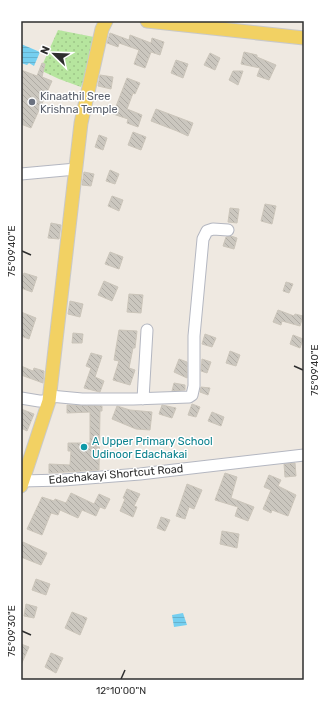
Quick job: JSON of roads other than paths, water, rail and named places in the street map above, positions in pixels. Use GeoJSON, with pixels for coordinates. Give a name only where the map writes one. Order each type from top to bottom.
{"type":"FeatureCollection","features":[{"type":"Feature","properties":{"kind":"main road"},"geometry":{"type":"LineString","coordinates":[[22,483],[49,398],[81,123],[102,29],[106,21]]}},
{"type":"Feature","properties":{"kind":"main road"},"geometry":{"type":"LineString","coordinates":[[147,21],[304,38]]}},
{"type":"Feature","properties":{"kind":"street"},"geometry":{"type":"LineString","coordinates":[[21,174],[76,169]]}},
{"type":"Feature","properties":{"kind":"street"},"geometry":{"type":"LineString","coordinates":[[21,398],[39,401],[49,398],[143,399],[189,397],[192,395],[194,386],[194,336],[203,239],[207,231],[213,229],[228,230]]}},
{"type":"Feature","properties":{"kind":"street"},"geometry":{"type":"LineString","coordinates":[[143,399],[147,330]]}},
{"type":"Feature","properties":{"kind":"street","name":"Edachakayi Shortcut Road"},"geometry":{"type":"LineString","coordinates":[[22,483],[140,474],[304,455]]}},
{"type":"Feature","properties":{"kind":"water"},"geometry":{"type":"Polygon","coordinates":[[[21,44],[40,52],[34,66],[29,63],[27,65],[21,63],[21,44]]]}},
{"type":"Feature","properties":{"kind":"water"},"geometry":{"type":"Polygon","coordinates":[[[183,613],[187,625],[174,627],[172,615],[183,613]]]}},
{"type":"Feature","properties":{"kind":"place","name":"Kinaathil Sree Krishna Temple"},"geometry":{"type":"Point","coordinates":[32,102]}},
{"type":"Feature","properties":{"kind":"place","name":"A Upper Primary School Udinoor Edachakai"},"geometry":{"type":"Point","coordinates":[84,447]}}]}
